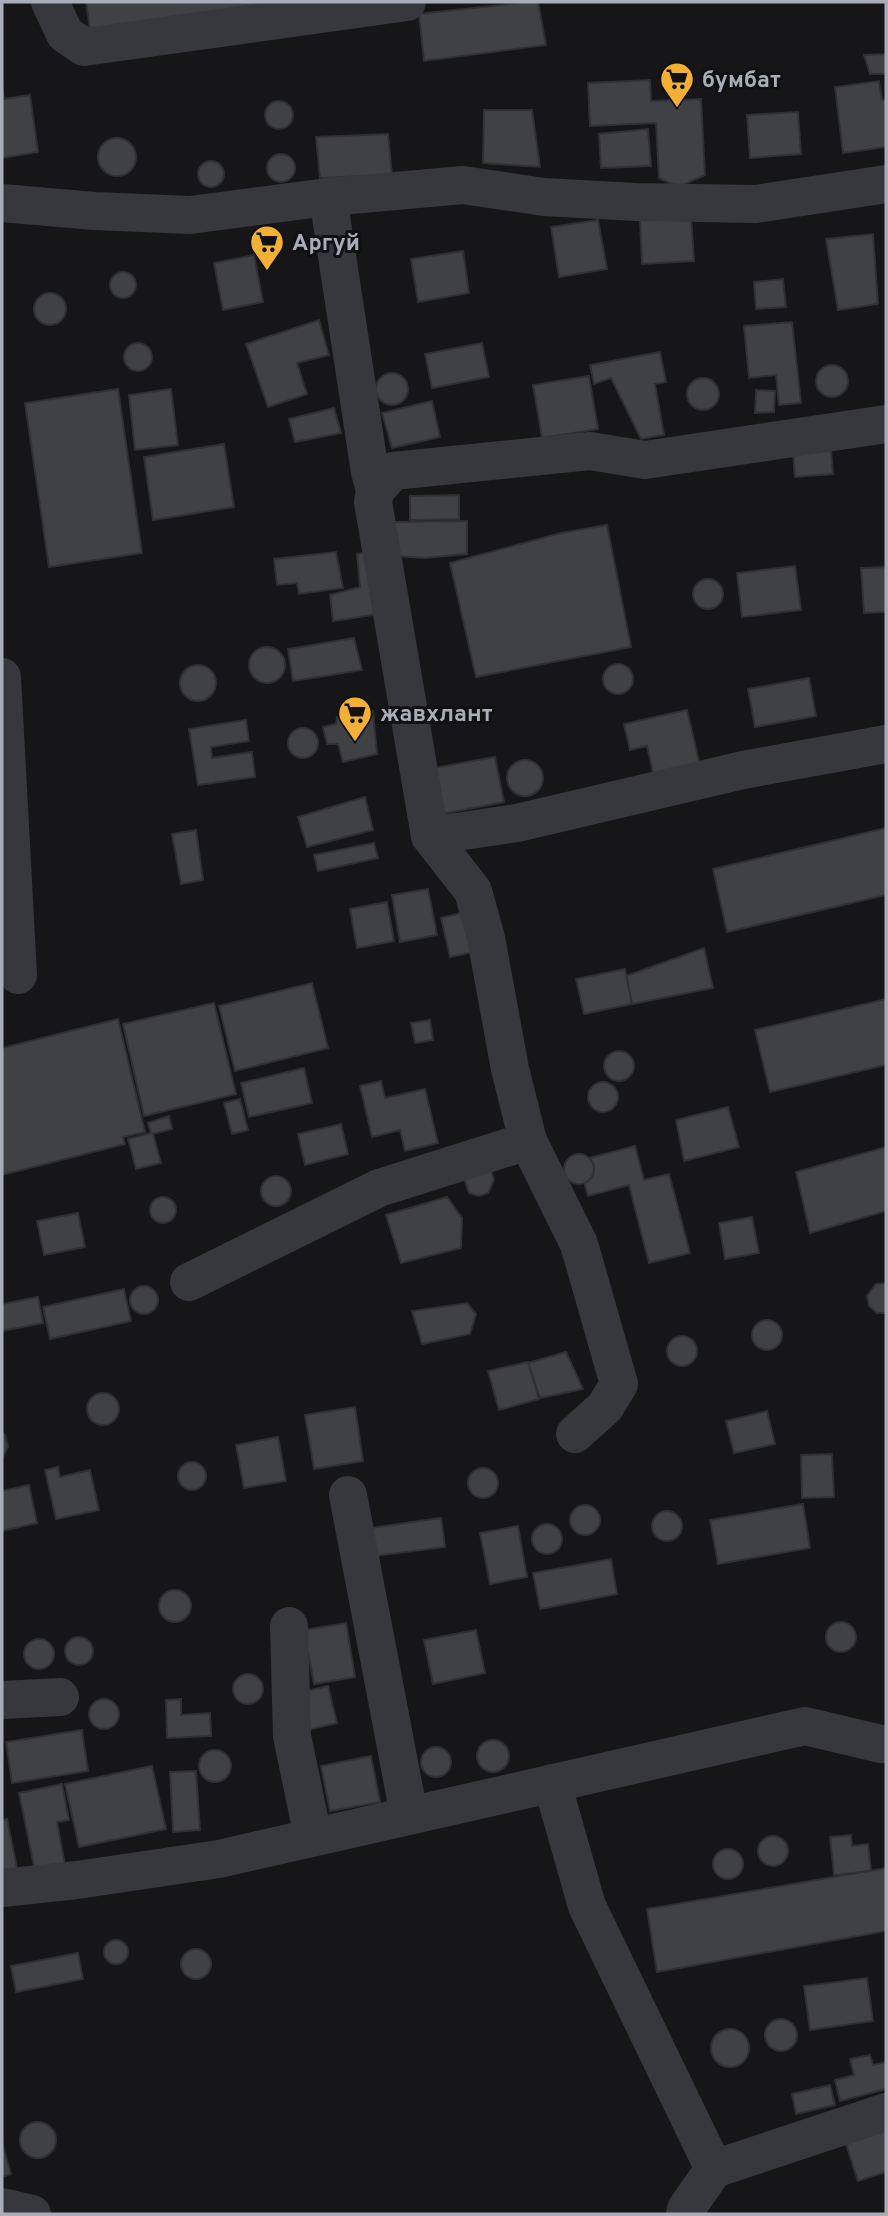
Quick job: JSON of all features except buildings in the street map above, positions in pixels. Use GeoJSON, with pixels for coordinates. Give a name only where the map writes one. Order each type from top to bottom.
{"type":"FeatureCollection","features":[{"type":"Feature","properties":{"kind":"street"},"geometry":{"type":"LineString","coordinates":[[50,2],[65,34],[84,47],[407,2]]}},
{"type":"Feature","properties":{"kind":"street"},"geometry":{"type":"LineString","coordinates":[[2,202],[94,211],[190,215],[328,197],[463,185],[544,197],[756,204],[886,184]]}},
{"type":"Feature","properties":{"kind":"street"},"geometry":{"type":"LineString","coordinates":[[328,197],[375,491],[373,502],[430,836],[473,891],[486,938],[510,1069],[528,1141],[579,1244],[619,1384],[606,1407],[575,1434]]}},
{"type":"Feature","properties":{"kind":"street"},"geometry":{"type":"LineString","coordinates":[[375,491],[393,471],[590,451],[645,460],[886,424]]}},
{"type":"Feature","properties":{"kind":"street"},"geometry":{"type":"LineString","coordinates":[[2,677],[18,975]]}},
{"type":"Feature","properties":{"kind":"street"},"geometry":{"type":"LineString","coordinates":[[430,836],[517,823],[743,770],[886,744]]}},
{"type":"Feature","properties":{"kind":"street"},"geometry":{"type":"LineString","coordinates":[[189,1282],[379,1188],[528,1141]]}},
{"type":"Feature","properties":{"kind":"street"},"geometry":{"type":"LineString","coordinates":[[348,1495],[409,1815]]}},
{"type":"Feature","properties":{"kind":"street"},"geometry":{"type":"LineString","coordinates":[[289,1626],[292,1736],[313,1837]]}},
{"type":"Feature","properties":{"kind":"street"},"geometry":{"type":"LineString","coordinates":[[2,1700],[60,1697]]}},
{"type":"Feature","properties":{"kind":"street"},"geometry":{"type":"LineString","coordinates":[[2,1888],[206,1861],[805,1726],[886,1744]]}},
{"type":"Feature","properties":{"kind":"street"},"geometry":{"type":"LineString","coordinates":[[552,1783],[587,1906],[714,2169]]}},
{"type":"Feature","properties":{"kind":"street"},"geometry":{"type":"LineString","coordinates":[[685,2214],[714,2169],[886,2112]]}},
{"type":"Feature","properties":{"kind":"street"},"geometry":{"type":"LineString","coordinates":[[2,2207],[32,2214]]}},
{"type":"Feature","properties":{"kind":"place","name":"бумбат"},"geometry":{"type":"Point","coordinates":[677,109]}},
{"type":"Feature","properties":{"kind":"place","name":"Аргуй"},"geometry":{"type":"Point","coordinates":[267,272]}},
{"type":"Feature","properties":{"kind":"place","name":"жавхлант"},"geometry":{"type":"Point","coordinates":[355,743]}}]}
